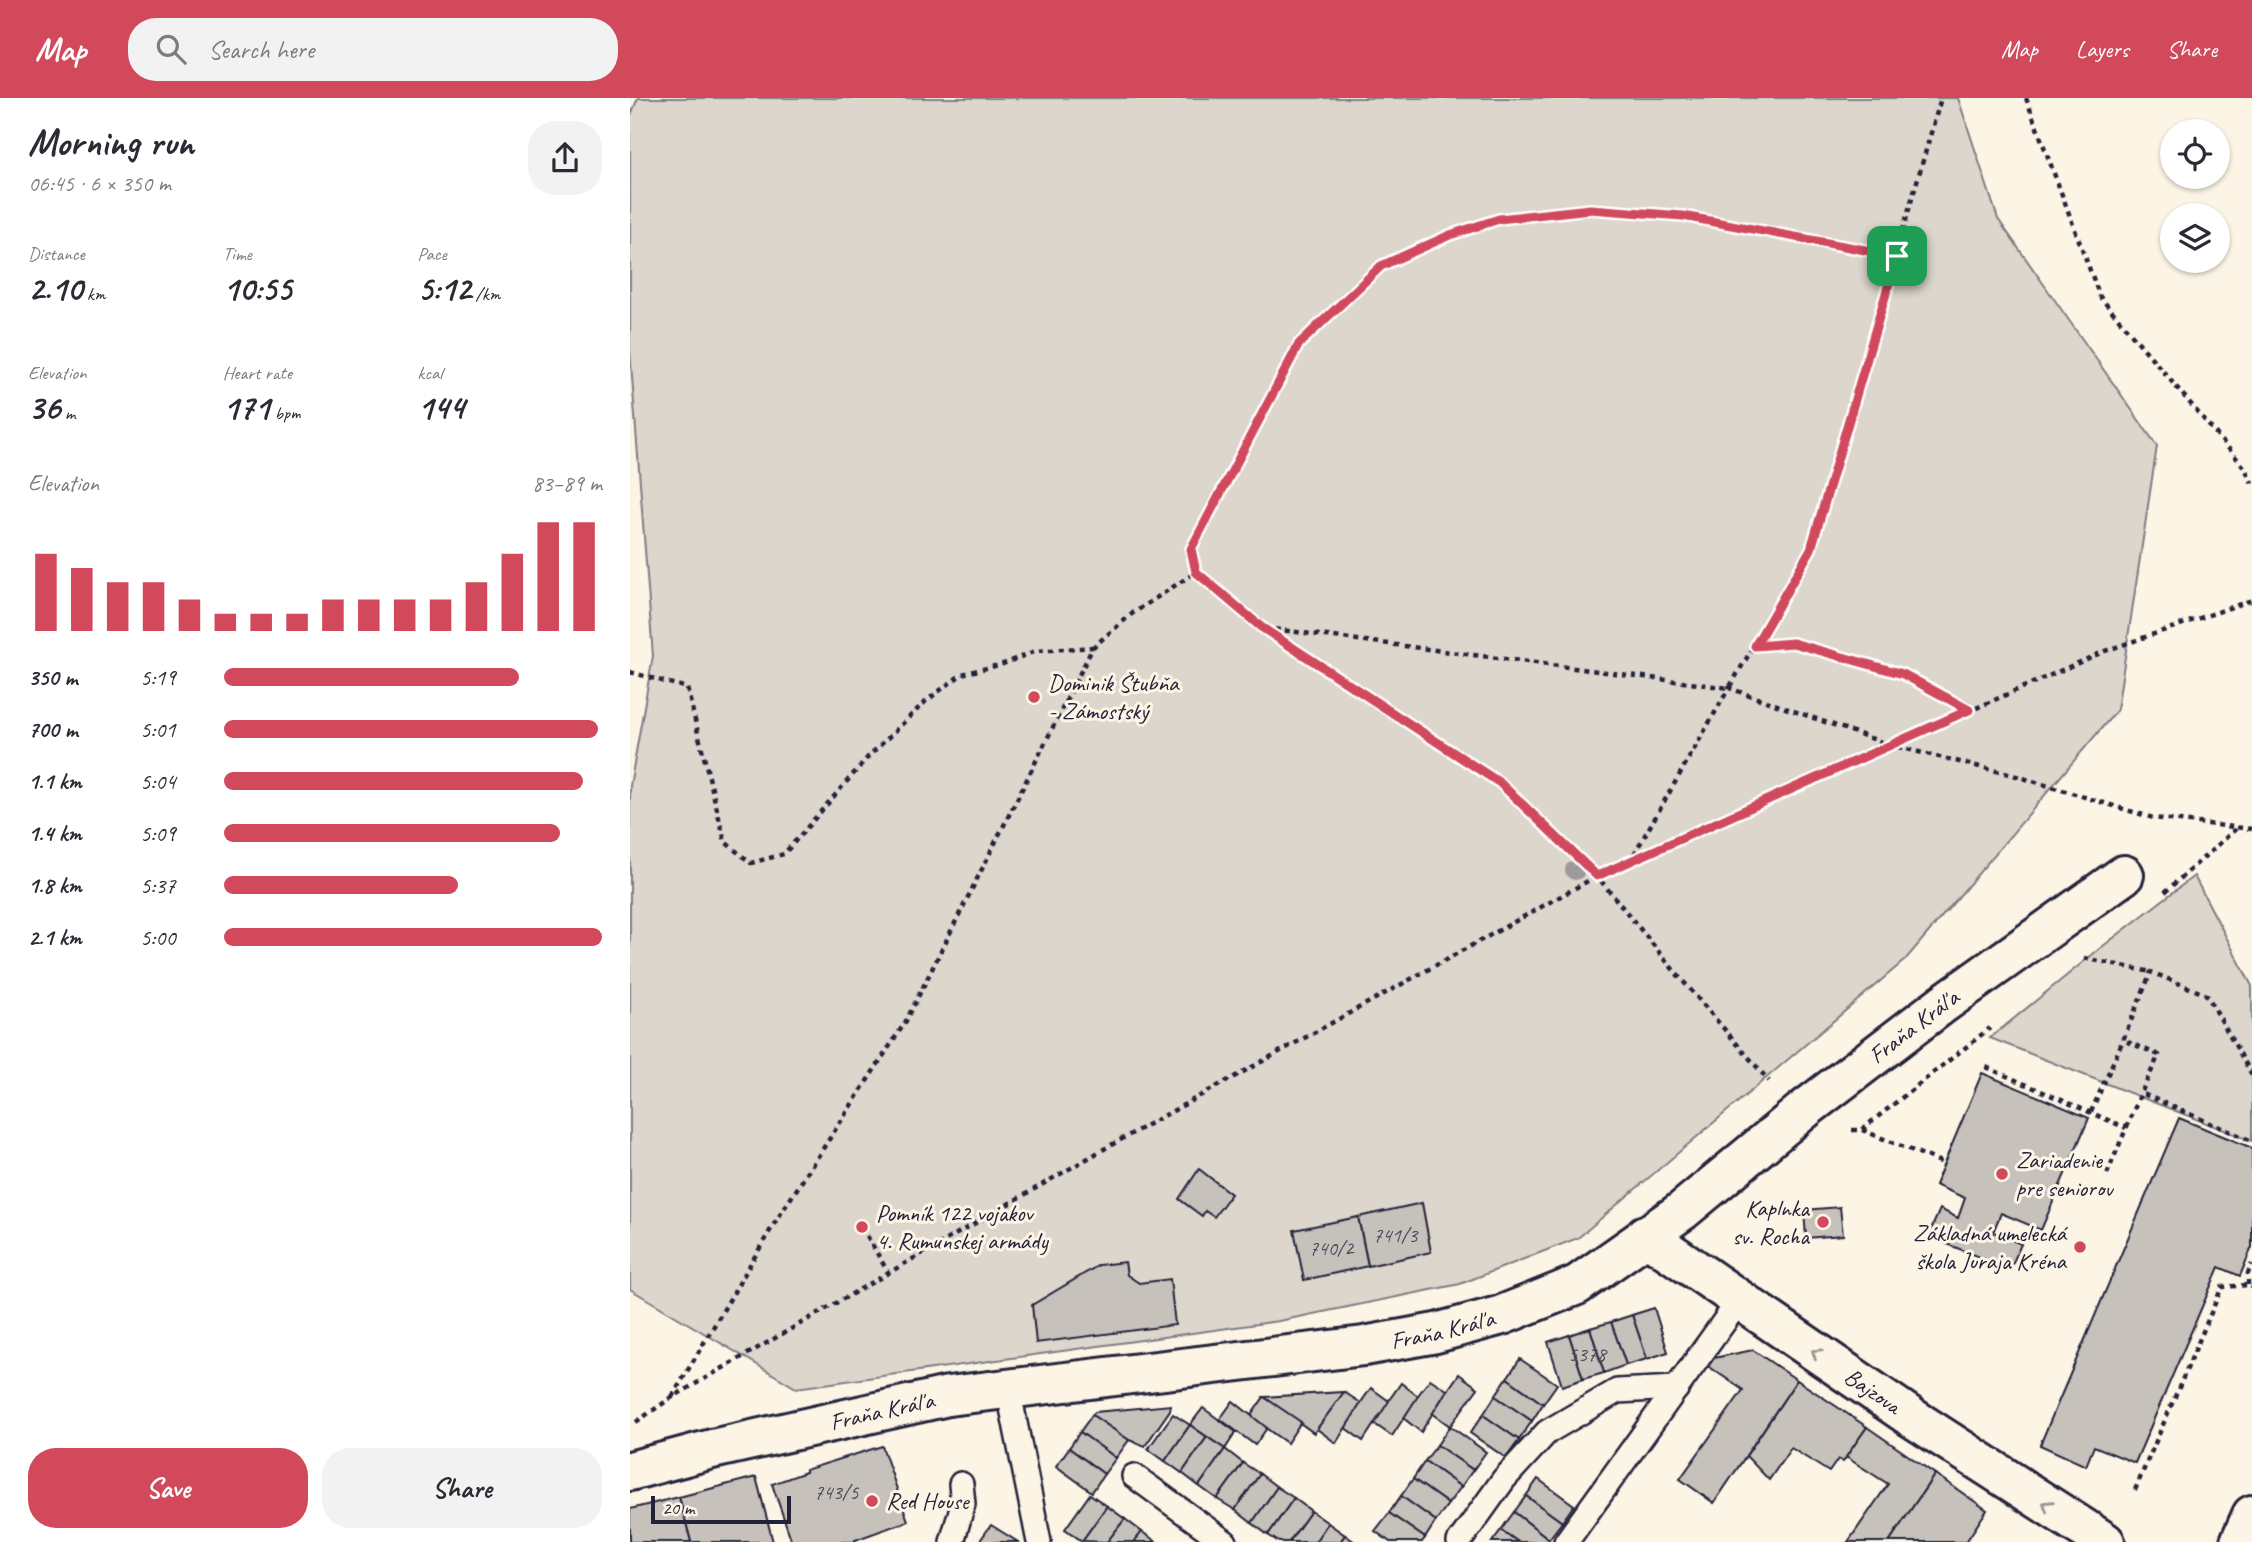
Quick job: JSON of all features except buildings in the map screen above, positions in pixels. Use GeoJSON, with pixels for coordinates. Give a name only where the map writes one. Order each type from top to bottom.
{"type":"FeatureCollection","features":[{"type":"Feature","properties":{"kind":"street","name":"Fraňa Kráľa"},"geometry":{"type":"LineString","coordinates":[[630,1471],[712,1449],[921,1402],[1008,1388],[1364,1346],[1436,1333],[1502,1315],[1577,1285],[1682,1211],[1805,1109],[1944,1003],[2124,875]]}},
{"type":"Feature","properties":{"kind":"street","name":"Bajzova"},"geometry":{"type":"LineString","coordinates":[[1645,1235],[1911,1417],[2105,1542]]}},
{"type":"Feature","properties":{"kind":"street"},"geometry":{"type":"LineString","coordinates":[[2240,1542],[2252,1515]]}},
{"type":"Feature","properties":{"kind":"lane"},"geometry":{"type":"LineString","coordinates":[[1566,1542],[1739,1301]]}},
{"type":"Feature","properties":{"kind":"lane"},"geometry":{"type":"LineString","coordinates":[[1008,1388],[1039,1542]]}},
{"type":"Feature","properties":{"kind":"lane"},"geometry":{"type":"LineString","coordinates":[[1459,1542],[1504,1479],[1547,1432],[1616,1391],[1677,1388]]}},
{"type":"Feature","properties":{"kind":"lane"},"geometry":{"type":"LineString","coordinates":[[1134,1476],[1225,1542]]}},
{"type":"Feature","properties":{"kind":"lane"},"geometry":{"type":"LineString","coordinates":[[952,1542],[963,1504],[961,1484]]}},
{"type":"Feature","properties":{"kind":"path"},"geometry":{"type":"LineString","coordinates":[[1628,863],[1811,549],[1941,98]]}},
{"type":"Feature","properties":{"kind":"path"},"geometry":{"type":"LineString","coordinates":[[2026,98],[2100,297],[2245,468],[2252,483]]}},
{"type":"Feature","properties":{"kind":"path"},"geometry":{"type":"LineString","coordinates":[[1772,1085],[1597,876],[1500,783],[1261,627],[1196,572],[1191,549],[1299,344],[1381,266],[1450,235],[1499,219],[1590,209],[1683,216],[1897,256]]}},
{"type":"Feature","properties":{"kind":"path"},"geometry":{"type":"LineString","coordinates":[[671,1398],[774,1224],[905,1021],[1093,647],[1133,613],[1196,572]]}},
{"type":"Feature","properties":{"kind":"path"},"geometry":{"type":"LineString","coordinates":[[630,1426],[671,1398],[1116,1143],[1597,876],[2105,651],[2252,600]]}},
{"type":"Feature","properties":{"kind":"path"},"geometry":{"type":"LineString","coordinates":[[1261,627],[1729,688],[1890,745],[2013,775],[2153,818],[2252,829]]}},
{"type":"Feature","properties":{"kind":"path"},"geometry":{"type":"LineString","coordinates":[[1755,646],[1793,643],[1903,674],[1969,710]]}},
{"type":"Feature","properties":{"kind":"path"},"geometry":{"type":"LineString","coordinates":[[630,671],[687,688],[725,842],[751,863],[784,854],[868,757],[926,701],[962,674],[1003,664],[1035,652],[1093,647]]}},
{"type":"Feature","properties":{"kind":"path"},"geometry":{"type":"LineString","coordinates":[[2156,901],[2238,827]]}},
{"type":"Feature","properties":{"kind":"path"},"geometry":{"type":"LineString","coordinates":[[2090,950],[2080,957],[2151,972],[2207,995],[2252,1075]]}},
{"type":"Feature","properties":{"kind":"path"},"geometry":{"type":"LineString","coordinates":[[2091,1112],[2151,972]]}},
{"type":"Feature","properties":{"kind":"path"},"geometry":{"type":"LineString","coordinates":[[1861,1130],[1996,1024]]}},
{"type":"Feature","properties":{"kind":"path"},"geometry":{"type":"LineString","coordinates":[[2108,1174],[2159,1055],[2123,1040]]}},
{"type":"Feature","properties":{"kind":"path"},"geometry":{"type":"LineString","coordinates":[[1986,1067],[2126,1128]]}},
{"type":"Feature","properties":{"kind":"path"},"geometry":{"type":"LineString","coordinates":[[2141,1093],[2252,1141]]}},
{"type":"Feature","properties":{"kind":"path"},"geometry":{"type":"LineString","coordinates":[[1848,1130],[1861,1130],[1943,1163]]}},
{"type":"Feature","properties":{"kind":"path"},"geometry":{"type":"LineString","coordinates":[[862,1227],[888,1274]]}},
{"type":"Feature","properties":{"kind":"path"},"geometry":{"type":"LineString","coordinates":[[2135,1490],[2222,1287],[2250,1286],[2252,1264]]}},
{"type":"Feature","properties":{"kind":"shaded area"},"geometry":{"type":"Polygon","coordinates":[[[638,98],[1958,98],[1998,219],[2157,446],[2117,710],[1905,960],[1578,1238],[1460,1284],[1279,1321],[796,1388],[630,1289],[630,786],[653,656],[630,350],[630,117],[638,98]]]}},
{"type":"Feature","properties":{"kind":"shaded area"},"geometry":{"type":"Polygon","coordinates":[[[2194,876],[2252,986],[2252,1141],[1990,1038],[2194,876]]]}},
{"type":"Feature","properties":{"kind":"place","name":"Dominik Štubňa - Zámostský"},"geometry":{"type":"Point","coordinates":[1034,697]}},
{"type":"Feature","properties":{"kind":"place","name":"Zariadenie pre seniorov"},"geometry":{"type":"Point","coordinates":[2002,1174]}},
{"type":"Feature","properties":{"kind":"place","name":"Kaplnka sv. Rocha"},"geometry":{"type":"Point","coordinates":[1823,1222]}},
{"type":"Feature","properties":{"kind":"place","name":"Pomník 122 vojakov 4. Rumunskej armády"},"geometry":{"type":"Point","coordinates":[862,1227]}},
{"type":"Feature","properties":{"kind":"place","name":"Základná umelecká škola Juraja Kréna"},"geometry":{"type":"Point","coordinates":[2080,1247]}},
{"type":"Feature","properties":{"kind":"place","name":"Red House"},"geometry":{"type":"Point","coordinates":[872,1501]}},
{"type":"Feature","properties":{"kind":"route"},"geometry":{"type":"LineString","coordinates":[[1590,209],[1683,216],[1897,256],[1811,549],[1755,646],[1793,643],[1903,674],[1969,710],[1597,876],[1500,783],[1261,627],[1196,572],[1191,549],[1299,344],[1381,266],[1450,235],[1499,219],[1590,209]]}}]}
